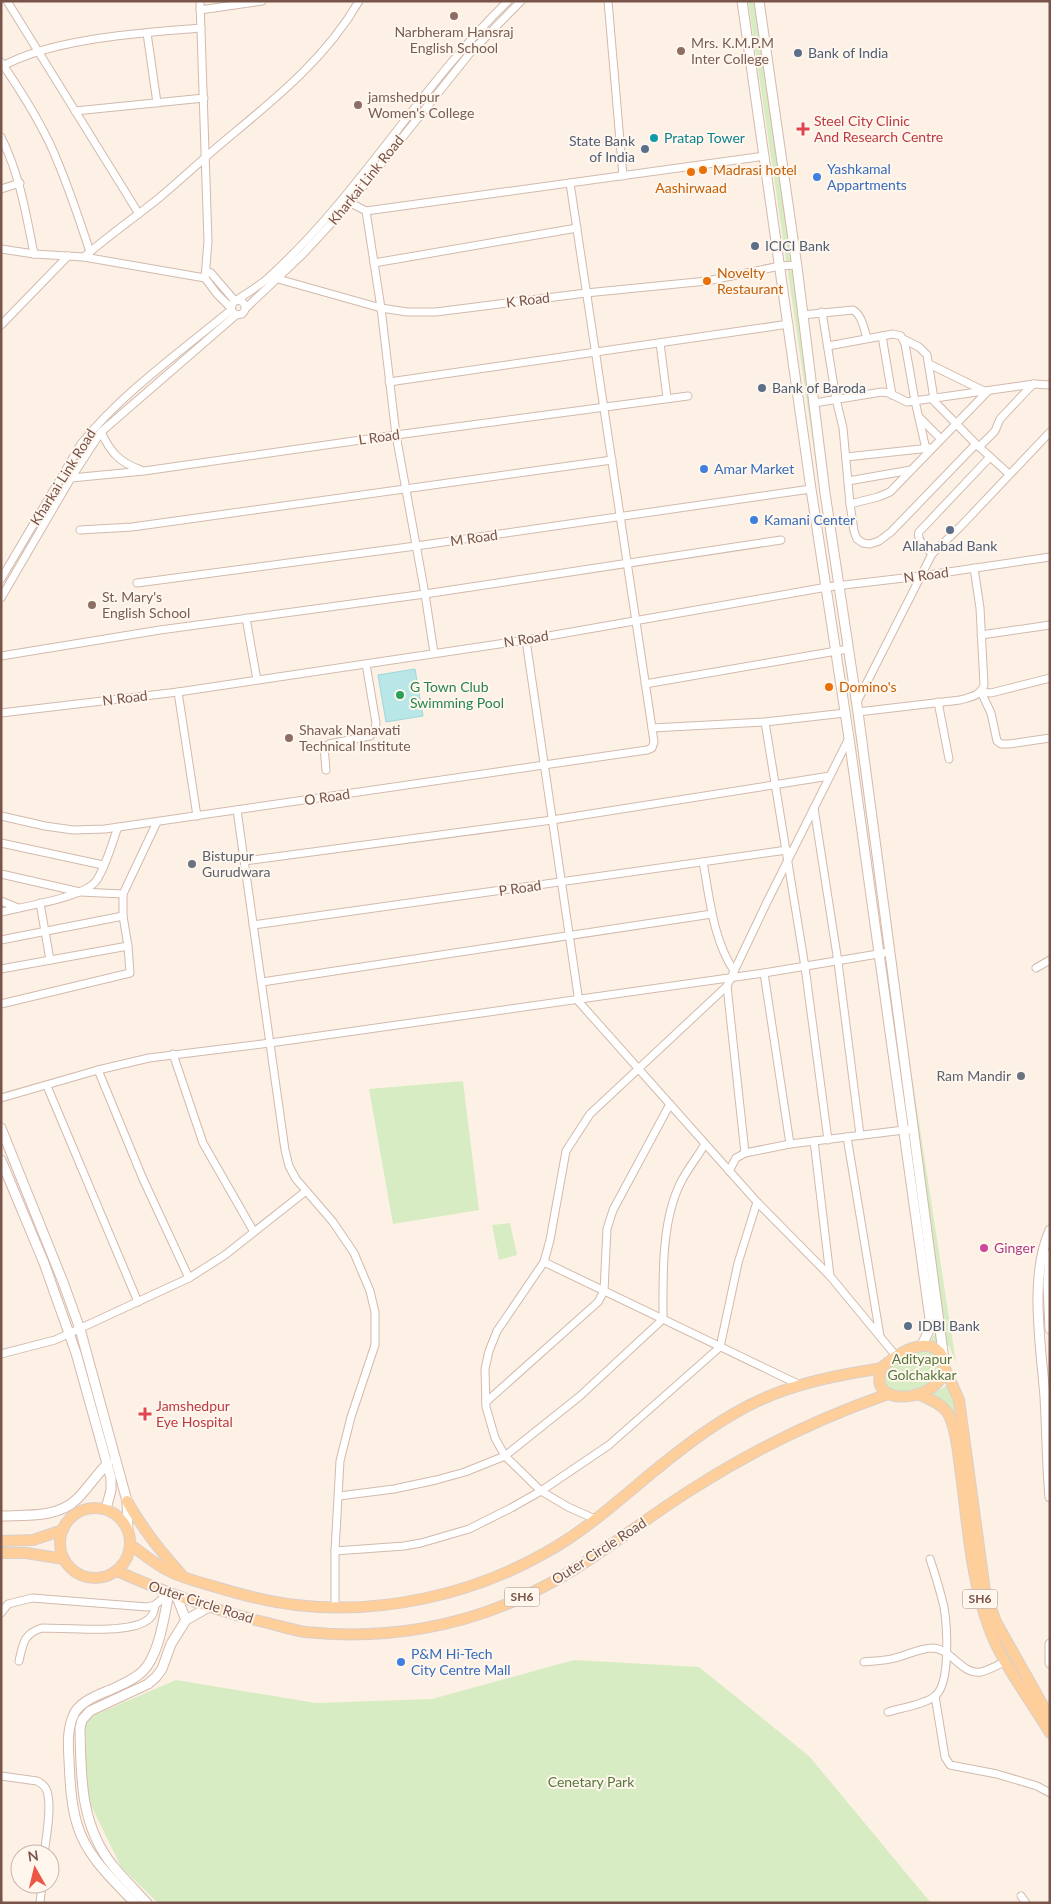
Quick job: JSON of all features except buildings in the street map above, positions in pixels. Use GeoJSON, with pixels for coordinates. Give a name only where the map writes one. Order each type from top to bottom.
{"type":"FeatureCollection","features":[{"type":"Feature","properties":{"kind":"main road"},"geometry":{"type":"LineString","coordinates":[[888,1394],[882,1390],[880,1384],[882,1368],[896,1356],[922,1345]]}},
{"type":"Feature","properties":{"kind":"main road","name":"SH6"},"geometry":{"type":"LineString","coordinates":[[922,1345],[936,1349],[940,1353],[959,1400],[985,1591],[996,1622],[1050,1718]]}},
{"type":"Feature","properties":{"kind":"main road","name":"SH6"},"geometry":{"type":"LineString","coordinates":[[888,1394],[900,1397],[918,1394],[929,1389],[937,1383],[944,1373],[944,1364]]}},
{"type":"Feature","properties":{"kind":"main road","name":"SH6"},"geometry":{"type":"LineString","coordinates":[[131,1545],[158,1565],[183,1577],[256,1598],[295,1605],[335,1607],[376,1607],[418,1600],[484,1582],[546,1553],[595,1519],[692,1442],[726,1418],[761,1400],[800,1385],[852,1372],[882,1368]]}},
{"type":"Feature","properties":{"kind":"main road","name":"Outer Circle Road"},"geometry":{"type":"LineString","coordinates":[[117,1571],[209,1607],[304,1632],[368,1634],[405,1631],[449,1624],[489,1611],[531,1594],[575,1569],[693,1488],[762,1447],[835,1413],[888,1394]]}},
{"type":"Feature","properties":{"kind":"main road","name":"SH6"},"geometry":{"type":"LineString","coordinates":[[918,1394],[941,1406],[951,1419],[957,1448],[971,1554],[989,1630],[1050,1733]]}},
{"type":"Feature","properties":{"kind":"main road"},"geometry":{"type":"LineString","coordinates":[[127,1501],[156,1547],[183,1577],[173,1594]]}},
{"type":"Feature","properties":{"kind":"main road"},"geometry":{"type":"LineString","coordinates":[[106,1509],[116,1514],[128,1530],[131,1545],[127,1560],[117,1571],[103,1577],[88,1577],[74,1571],[64,1559],[60,1544],[63,1530],[70,1518],[82,1510],[106,1509]]}},
{"type":"Feature","properties":{"kind":"main road"},"geometry":{"type":"LineString","coordinates":[[1,1541],[33,1540],[63,1530]]}},
{"type":"Feature","properties":{"kind":"main road"},"geometry":{"type":"LineString","coordinates":[[1,1553],[64,1559]]}},
{"type":"Feature","properties":{"kind":"street"},"geometry":{"type":"LineString","coordinates":[[7,1],[138,214]]}},
{"type":"Feature","properties":{"kind":"street"},"geometry":{"type":"LineString","coordinates":[[200,1],[208,241],[206,274],[217,294],[234,306]]}},
{"type":"Feature","properties":{"kind":"street"},"geometry":{"type":"LineString","coordinates":[[200,10],[262,1]]}},
{"type":"Feature","properties":{"kind":"street"},"geometry":{"type":"LineString","coordinates":[[84,257],[281,94],[319,57],[347,23],[359,1]]}},
{"type":"Feature","properties":{"kind":"street","name":"Kharkai Link Road"},"geometry":{"type":"LineString","coordinates":[[1,579],[81,444],[96,424],[267,279],[308,238],[343,199],[455,57],[480,28],[508,1]]}},
{"type":"Feature","properties":{"kind":"street","name":"Kharkai Link Road"},"geometry":{"type":"LineString","coordinates":[[234,306],[242,314],[350,203],[470,53],[521,1]]}},
{"type":"Feature","properties":{"kind":"street"},"geometry":{"type":"LineString","coordinates":[[608,1],[623,176]]}},
{"type":"Feature","properties":{"kind":"street"},"geometry":{"type":"LineString","coordinates":[[742,1],[879,954],[943,1345],[944,1364]]}},
{"type":"Feature","properties":{"kind":"street"},"geometry":{"type":"LineString","coordinates":[[759,1],[796,265],[825,493],[857,707],[890,952],[930,1319],[929,1330],[922,1345]]}},
{"type":"Feature","properties":{"kind":"street"},"geometry":{"type":"LineString","coordinates":[[90,252],[64,177],[49,143],[20,89],[2,65],[38,51],[96,40],[200,28]]}},
{"type":"Feature","properties":{"kind":"street"},"geometry":{"type":"LineString","coordinates":[[147,33],[157,103]]}},
{"type":"Feature","properties":{"kind":"street"},"geometry":{"type":"LineString","coordinates":[[75,111],[204,98]]}},
{"type":"Feature","properties":{"kind":"street"},"geometry":{"type":"LineString","coordinates":[[1,137],[20,183],[34,254]]}},
{"type":"Feature","properties":{"kind":"street"},"geometry":{"type":"LineString","coordinates":[[343,199],[366,211],[765,156]]}},
{"type":"Feature","properties":{"kind":"street"},"geometry":{"type":"LineString","coordinates":[[570,182],[652,728],[766,722],[845,713]]}},
{"type":"Feature","properties":{"kind":"street"},"geometry":{"type":"LineString","coordinates":[[1,189],[20,183]]}},
{"type":"Feature","properties":{"kind":"street"},"geometry":{"type":"LineString","coordinates":[[366,211],[381,308],[404,488],[425,594],[434,654]]}},
{"type":"Feature","properties":{"kind":"street"},"geometry":{"type":"LineString","coordinates":[[374,263],[577,228]]}},
{"type":"Feature","properties":{"kind":"street"},"geometry":{"type":"LineString","coordinates":[[2,250],[84,257],[206,274]]}},
{"type":"Feature","properties":{"kind":"street"},"geometry":{"type":"LineString","coordinates":[[1,325],[68,256]]}},
{"type":"Feature","properties":{"kind":"street","name":"K Road"},"geometry":{"type":"LineString","coordinates":[[278,279],[381,308],[407,312],[436,312],[586,293],[707,281],[780,266],[796,265]]}},
{"type":"Feature","properties":{"kind":"street"},"geometry":{"type":"LineString","coordinates":[[1,598],[70,478],[101,432],[234,306],[243,302],[246,308]]}},
{"type":"Feature","properties":{"kind":"street"},"geometry":{"type":"LineString","coordinates":[[802,314],[853,310],[858,312],[867,338]]}},
{"type":"Feature","properties":{"kind":"street"},"geometry":{"type":"LineString","coordinates":[[822,312],[836,399],[843,428],[854,531],[857,539],[864,543],[870,544],[879,541],[891,532],[977,445],[996,430],[998,421],[1034,384]]}},
{"type":"Feature","properties":{"kind":"street"},"geometry":{"type":"LineString","coordinates":[[389,382],[789,324]]}},
{"type":"Feature","properties":{"kind":"street"},"geometry":{"type":"LineString","coordinates":[[828,346],[897,334],[903,340],[924,350],[933,399],[955,424],[1009,474]]}},
{"type":"Feature","properties":{"kind":"street"},"geometry":{"type":"LineString","coordinates":[[882,336],[892,395]]}},
{"type":"Feature","properties":{"kind":"street"},"geometry":{"type":"LineString","coordinates":[[903,340],[915,401],[929,448]]}},
{"type":"Feature","properties":{"kind":"street"},"geometry":{"type":"LineString","coordinates":[[660,343],[667,398]]}},
{"type":"Feature","properties":{"kind":"street"},"geometry":{"type":"LineString","coordinates":[[928,364],[986,391]]}},
{"type":"Feature","properties":{"kind":"street"},"geometry":{"type":"LineString","coordinates":[[814,403],[882,392],[907,402],[1034,384],[1050,385]]}},
{"type":"Feature","properties":{"kind":"street"},"geometry":{"type":"LineString","coordinates":[[850,504],[890,492],[929,448],[941,439],[986,391]]}},
{"type":"Feature","properties":{"kind":"street","name":"L Road"},"geometry":{"type":"LineString","coordinates":[[70,478],[144,471],[688,396]]}},
{"type":"Feature","properties":{"kind":"street"},"geometry":{"type":"LineString","coordinates":[[919,416],[941,439]]}},
{"type":"Feature","properties":{"kind":"street"},"geometry":{"type":"LineString","coordinates":[[101,432],[108,447],[118,458],[128,465],[144,471]]}},
{"type":"Feature","properties":{"kind":"street"},"geometry":{"type":"LineString","coordinates":[[857,707],[932,554],[1050,432]]}},
{"type":"Feature","properties":{"kind":"street"},"geometry":{"type":"LineString","coordinates":[[846,458],[929,448]]}},
{"type":"Feature","properties":{"kind":"street"},"geometry":{"type":"LineString","coordinates":[[932,554],[919,540],[919,532],[990,457]]}},
{"type":"Feature","properties":{"kind":"street"},"geometry":{"type":"LineString","coordinates":[[80,530],[132,527],[612,460]]}},
{"type":"Feature","properties":{"kind":"street"},"geometry":{"type":"LineString","coordinates":[[848,481],[911,470]]}},
{"type":"Feature","properties":{"kind":"street","name":"M Road"},"geometry":{"type":"LineString","coordinates":[[137,583],[416,546],[811,489]]}},
{"type":"Feature","properties":{"kind":"street"},"geometry":{"type":"LineString","coordinates":[[1,656],[160,630],[425,594],[781,540]]}},
{"type":"Feature","properties":{"kind":"street","name":"N Road"},"geometry":{"type":"LineString","coordinates":[[1,713],[178,692],[434,654],[526,640],[826,587],[921,576],[1050,557]]}},
{"type":"Feature","properties":{"kind":"street"},"geometry":{"type":"LineString","coordinates":[[974,568],[982,635],[984,685],[982,692],[991,713],[997,741],[1001,744],[1009,744],[1050,738]]}},
{"type":"Feature","properties":{"kind":"street"},"geometry":{"type":"LineString","coordinates":[[246,618],[257,680]]}},
{"type":"Feature","properties":{"kind":"street"},"geometry":{"type":"LineString","coordinates":[[982,635],[1050,625]]}},
{"type":"Feature","properties":{"kind":"street"},"geometry":{"type":"LineString","coordinates":[[526,640],[579,1002],[757,1202],[830,1276],[896,1356]]}},
{"type":"Feature","properties":{"kind":"street"},"geometry":{"type":"LineString","coordinates":[[645,684],[848,649]]}},
{"type":"Feature","properties":{"kind":"street"},"geometry":{"type":"LineString","coordinates":[[326,770],[324,747],[328,744],[370,736],[375,731],[376,723],[366,664]]}},
{"type":"Feature","properties":{"kind":"street"},"geometry":{"type":"LineString","coordinates":[[857,707],[938,702],[974,696],[982,692],[990,692],[1050,678]]}},
{"type":"Feature","properties":{"kind":"street"},"geometry":{"type":"LineString","coordinates":[[178,692],[197,816]]}},
{"type":"Feature","properties":{"kind":"street"},"geometry":{"type":"LineString","coordinates":[[938,702],[949,759]]}},
{"type":"Feature","properties":{"kind":"street"},"geometry":{"type":"LineString","coordinates":[[766,722],[789,860],[828,1140]]}},
{"type":"Feature","properties":{"kind":"street","name":"O Road"},"geometry":{"type":"LineString","coordinates":[[1,816],[73,830],[157,822],[647,750],[652,748],[654,742],[652,728]]}},
{"type":"Feature","properties":{"kind":"street"},"geometry":{"type":"LineString","coordinates":[[595,1519],[568,1507],[541,1491],[505,1456],[490,1424],[486,1402],[485,1369],[489,1351],[497,1331],[544,1262],[550,1240],[566,1151],[590,1114],[727,986],[766,902],[789,860],[849,738]]}},
{"type":"Feature","properties":{"kind":"street"},"geometry":{"type":"LineString","coordinates":[[244,861],[552,820],[830,776]]}},
{"type":"Feature","properties":{"kind":"street"},"geometry":{"type":"LineString","coordinates":[[814,808],[838,962],[860,1136]]}},
{"type":"Feature","properties":{"kind":"street"},"geometry":{"type":"LineString","coordinates":[[237,810],[288,1166],[296,1179],[333,1222],[354,1254],[370,1291],[375,1312],[375,1345],[343,1444],[340,1461],[335,1607]]}},
{"type":"Feature","properties":{"kind":"street"},"geometry":{"type":"LineString","coordinates":[[1,1004],[130,973],[123,916],[123,894],[157,822]]}},
{"type":"Feature","properties":{"kind":"street"},"geometry":{"type":"LineString","coordinates":[[1,912],[90,888],[96,882],[118,827]]}},
{"type":"Feature","properties":{"kind":"street"},"geometry":{"type":"LineString","coordinates":[[1,843],[103,865]]}},
{"type":"Feature","properties":{"kind":"street","name":"P Road"},"geometry":{"type":"LineString","coordinates":[[253,925],[787,850]]}},
{"type":"Feature","properties":{"kind":"street"},"geometry":{"type":"LineString","coordinates":[[703,862],[719,944],[732,975]]}},
{"type":"Feature","properties":{"kind":"street"},"geometry":{"type":"LineString","coordinates":[[1,874],[80,892],[123,894]]}},
{"type":"Feature","properties":{"kind":"street"},"geometry":{"type":"LineString","coordinates":[[1,901],[18,908]]}},
{"type":"Feature","properties":{"kind":"street"},"geometry":{"type":"LineString","coordinates":[[40,903],[50,960]]}},
{"type":"Feature","properties":{"kind":"street"},"geometry":{"type":"LineString","coordinates":[[262,982],[712,914]]}},
{"type":"Feature","properties":{"kind":"street"},"geometry":{"type":"LineString","coordinates":[[1,940],[123,916]]}},
{"type":"Feature","properties":{"kind":"street"},"geometry":{"type":"LineString","coordinates":[[1,969],[128,946]]}},
{"type":"Feature","properties":{"kind":"street"},"geometry":{"type":"LineString","coordinates":[[1,1098],[138,1059],[270,1043],[579,1000],[732,975],[805,968],[890,952]]}},
{"type":"Feature","properties":{"kind":"street"},"geometry":{"type":"LineString","coordinates":[[1036,968],[1050,960]]}},
{"type":"Feature","properties":{"kind":"street"},"geometry":{"type":"LineString","coordinates":[[764,973],[790,1144]]}},
{"type":"Feature","properties":{"kind":"street"},"geometry":{"type":"LineString","coordinates":[[727,986],[745,1153]]}},
{"type":"Feature","properties":{"kind":"street"},"geometry":{"type":"LineString","coordinates":[[173,1054],[204,1143],[254,1232]]}},
{"type":"Feature","properties":{"kind":"street"},"geometry":{"type":"LineString","coordinates":[[98,1070],[143,1179],[189,1278]]}},
{"type":"Feature","properties":{"kind":"street"},"geometry":{"type":"LineString","coordinates":[[47,1086],[138,1302]]}},
{"type":"Feature","properties":{"kind":"street"},"geometry":{"type":"LineString","coordinates":[[486,1402],[598,1302],[604,1291],[608,1229],[613,1210],[670,1104]]}},
{"type":"Feature","properties":{"kind":"street"},"geometry":{"type":"LineString","coordinates":[[1,1128],[80,1329],[127,1501],[128,1530]]}},
{"type":"Feature","properties":{"kind":"street"},"geometry":{"type":"LineString","coordinates":[[729,1171],[736,1158],[745,1153],[790,1144],[908,1130]]}},
{"type":"Feature","properties":{"kind":"street"},"geometry":{"type":"LineString","coordinates":[[847,1137],[880,1338]]}},
{"type":"Feature","properties":{"kind":"street"},"geometry":{"type":"LineString","coordinates":[[814,1141],[830,1276]]}},
{"type":"Feature","properties":{"kind":"street"},"geometry":{"type":"LineString","coordinates":[[339,1496],[394,1489],[436,1480],[464,1472],[505,1456],[580,1396],[662,1319],[663,1259],[670,1216],[681,1181],[705,1144]]}},
{"type":"Feature","properties":{"kind":"street"},"geometry":{"type":"LineString","coordinates":[[1,1160],[44,1263],[69,1333],[108,1463],[111,1490],[106,1509]]}},
{"type":"Feature","properties":{"kind":"street"},"geometry":{"type":"LineString","coordinates":[[1,1354],[35,1346],[80,1329],[189,1278],[225,1255],[306,1191]]}},
{"type":"Feature","properties":{"kind":"street"},"geometry":{"type":"LineString","coordinates":[[336,1551],[422,1543],[484,1522],[541,1491],[609,1445],[720,1347],[738,1263],[757,1202]]}},
{"type":"Feature","properties":{"kind":"street"},"geometry":{"type":"LineString","coordinates":[[1050,1230],[1042,1250],[1037,1286],[1050,1497]]}},
{"type":"Feature","properties":{"kind":"street"},"geometry":{"type":"LineString","coordinates":[[1050,1255],[1048,1284],[1050,1330]]}},
{"type":"Feature","properties":{"kind":"street"},"geometry":{"type":"LineString","coordinates":[[544,1262],[800,1385]]}},
{"type":"Feature","properties":{"kind":"street"},"geometry":{"type":"LineString","coordinates":[[1037,1286],[1048,1284]]}},
{"type":"Feature","properties":{"kind":"street"},"geometry":{"type":"LineString","coordinates":[[1,1516],[57,1511],[76,1500],[108,1463]]}},
{"type":"Feature","properties":{"kind":"street"},"geometry":{"type":"LineString","coordinates":[[930,1559],[944,1607],[946,1653],[942,1684],[935,1696],[945,1756],[950,1765],[997,1774],[1037,1786],[1050,1793]]}},
{"type":"Feature","properties":{"kind":"street"},"geometry":{"type":"LineString","coordinates":[[173,1594],[186,1620]]}},
{"type":"Feature","properties":{"kind":"street"},"geometry":{"type":"LineString","coordinates":[[1,1613],[8,1604],[32,1598],[147,1608],[173,1594]]}},
{"type":"Feature","properties":{"kind":"street"},"geometry":{"type":"LineString","coordinates":[[135,1903],[95,1859],[77,1826],[70,1783],[68,1737],[70,1724],[75,1712],[81,1706],[89,1700],[136,1677],[149,1663],[173,1594]]}},
{"type":"Feature","properties":{"kind":"street"},"geometry":{"type":"LineString","coordinates":[[19,1661],[26,1636],[33,1631],[42,1628],[131,1627],[146,1622],[153,1615],[155,1605]]}},
{"type":"Feature","properties":{"kind":"street"},"geometry":{"type":"LineString","coordinates":[[147,1903],[112,1866],[92,1830],[82,1796],[80,1728],[82,1720],[90,1711],[148,1684],[156,1677],[186,1620],[209,1607]]}},
{"type":"Feature","properties":{"kind":"street"},"geometry":{"type":"LineString","coordinates":[[864,1662],[895,1658],[931,1648],[946,1653],[962,1666],[976,1672],[1006,1661]]}},
{"type":"Feature","properties":{"kind":"street"},"geometry":{"type":"LineString","coordinates":[[1049,1650],[1050,1663]]}},
{"type":"Feature","properties":{"kind":"street"},"geometry":{"type":"LineString","coordinates":[[152,1656],[165,1662]]}},
{"type":"Feature","properties":{"kind":"street"},"geometry":{"type":"LineString","coordinates":[[888,1712],[935,1696]]}},
{"type":"Feature","properties":{"kind":"street"},"geometry":{"type":"LineString","coordinates":[[1,1776],[37,1781],[43,1784],[47,1790],[48,1810],[45,1844]]}},
{"type":"Feature","properties":{"kind":"street"},"geometry":{"type":"LineString","coordinates":[[1020,1896],[1026,1903]]}},
{"type":"Feature","properties":{"kind":"green space"},"geometry":{"type":"Polygon","coordinates":[[[748,1],[754,1],[837,580],[833,580],[748,1]]]}},
{"type":"Feature","properties":{"kind":"green space"},"geometry":{"type":"Polygon","coordinates":[[[835,594],[838,595],[956,1363],[949,1346],[936,1344],[926,1346],[939,1328],[938,1307],[835,594]]]}},
{"type":"Feature","properties":{"kind":"green space"},"geometry":{"type":"Polygon","coordinates":[[[463,1081],[479,1210],[393,1224],[369,1089],[463,1081]]]}},
{"type":"Feature","properties":{"kind":"green space"},"geometry":{"type":"Polygon","coordinates":[[[510,1223],[517,1255],[499,1260],[492,1225],[510,1223]]]}},
{"type":"Feature","properties":{"kind":"green space","name":"Adityapur Golchakkar"},"geometry":{"type":"Polygon","coordinates":[[[919,1347],[937,1353],[942,1370],[932,1383],[912,1391],[900,1392],[884,1388],[886,1365],[919,1347]]]}},
{"type":"Feature","properties":{"kind":"green space"},"geometry":{"type":"Polygon","coordinates":[[[949,1384],[955,1398],[961,1439],[952,1410],[932,1394],[949,1384]]]}},
{"type":"Feature","properties":{"kind":"green space","name":"Cenetary Park"},"geometry":{"type":"Polygon","coordinates":[[[574,1660],[699,1667],[809,1756],[931,1903],[158,1903],[121,1867],[87,1797],[85,1719],[176,1680],[316,1703],[432,1699],[574,1660]]]}},
{"type":"Feature","properties":{"kind":"water","name":"G Town Club Swimming Pool"},"geometry":{"type":"Polygon","coordinates":[[[415,669],[423,716],[386,722],[378,675],[415,669]]]}},
{"type":"Feature","properties":{"kind":"place","name":"Narbheram Hansraj English School"},"geometry":{"type":"Point","coordinates":[454,16]}},
{"type":"Feature","properties":{"kind":"place","name":"Mrs. K.M.P.M Inter College"},"geometry":{"type":"Point","coordinates":[681,51]}},
{"type":"Feature","properties":{"kind":"place","name":"Bank of India"},"geometry":{"type":"Point","coordinates":[798,53]}},
{"type":"Feature","properties":{"kind":"place","name":"jamshedpur Women's College"},"geometry":{"type":"Point","coordinates":[358,105]}},
{"type":"Feature","properties":{"kind":"place","name":"Steel City Clinic And Research Centre"},"geometry":{"type":"Point","coordinates":[803,129]}},
{"type":"Feature","properties":{"kind":"place","name":"Pratap Tower"},"geometry":{"type":"Point","coordinates":[654,138]}},
{"type":"Feature","properties":{"kind":"place","name":"State Bank of India"},"geometry":{"type":"Point","coordinates":[645,149]}},
{"type":"Feature","properties":{"kind":"place","name":"Madrasi hotel"},"geometry":{"type":"Point","coordinates":[703,170]}},
{"type":"Feature","properties":{"kind":"place","name":"Aashirwaad"},"geometry":{"type":"Point","coordinates":[691,172]}},
{"type":"Feature","properties":{"kind":"place","name":"Yashkamal Appartments"},"geometry":{"type":"Point","coordinates":[817,177]}},
{"type":"Feature","properties":{"kind":"place","name":"ICICI Bank"},"geometry":{"type":"Point","coordinates":[755,246]}},
{"type":"Feature","properties":{"kind":"place","name":"Novelty Restaurant"},"geometry":{"type":"Point","coordinates":[707,281]}},
{"type":"Feature","properties":{"kind":"place","name":"Bank of Baroda"},"geometry":{"type":"Point","coordinates":[762,388]}},
{"type":"Feature","properties":{"kind":"place","name":"Amar Market"},"geometry":{"type":"Point","coordinates":[704,469]}},
{"type":"Feature","properties":{"kind":"place","name":"Kamani Center"},"geometry":{"type":"Point","coordinates":[754,520]}},
{"type":"Feature","properties":{"kind":"place","name":"Allahabad Bank"},"geometry":{"type":"Point","coordinates":[950,530]}},
{"type":"Feature","properties":{"kind":"place","name":"St. Mary's English School"},"geometry":{"type":"Point","coordinates":[92,605]}},
{"type":"Feature","properties":{"kind":"place","name":"Domino's"},"geometry":{"type":"Point","coordinates":[829,687]}},
{"type":"Feature","properties":{"kind":"place","name":"G Town Club Swimming Pool"},"geometry":{"type":"Point","coordinates":[400,695]}},
{"type":"Feature","properties":{"kind":"place","name":"Shavak Nanavati Technical Institute"},"geometry":{"type":"Point","coordinates":[289,738]}},
{"type":"Feature","properties":{"kind":"place","name":"Bistupur Gurudwara"},"geometry":{"type":"Point","coordinates":[192,864]}},
{"type":"Feature","properties":{"kind":"place","name":"Ram Mandir"},"geometry":{"type":"Point","coordinates":[1021,1076]}},
{"type":"Feature","properties":{"kind":"place","name":"Ginger"},"geometry":{"type":"Point","coordinates":[984,1248]}},
{"type":"Feature","properties":{"kind":"place","name":"IDBI Bank"},"geometry":{"type":"Point","coordinates":[908,1326]}},
{"type":"Feature","properties":{"kind":"place","name":"Jamshedpur Eye Hospital"},"geometry":{"type":"Point","coordinates":[145,1414]}},
{"type":"Feature","properties":{"kind":"place","name":"P&M Hi-Tech City Centre Mall"},"geometry":{"type":"Point","coordinates":[401,1662]}}]}
